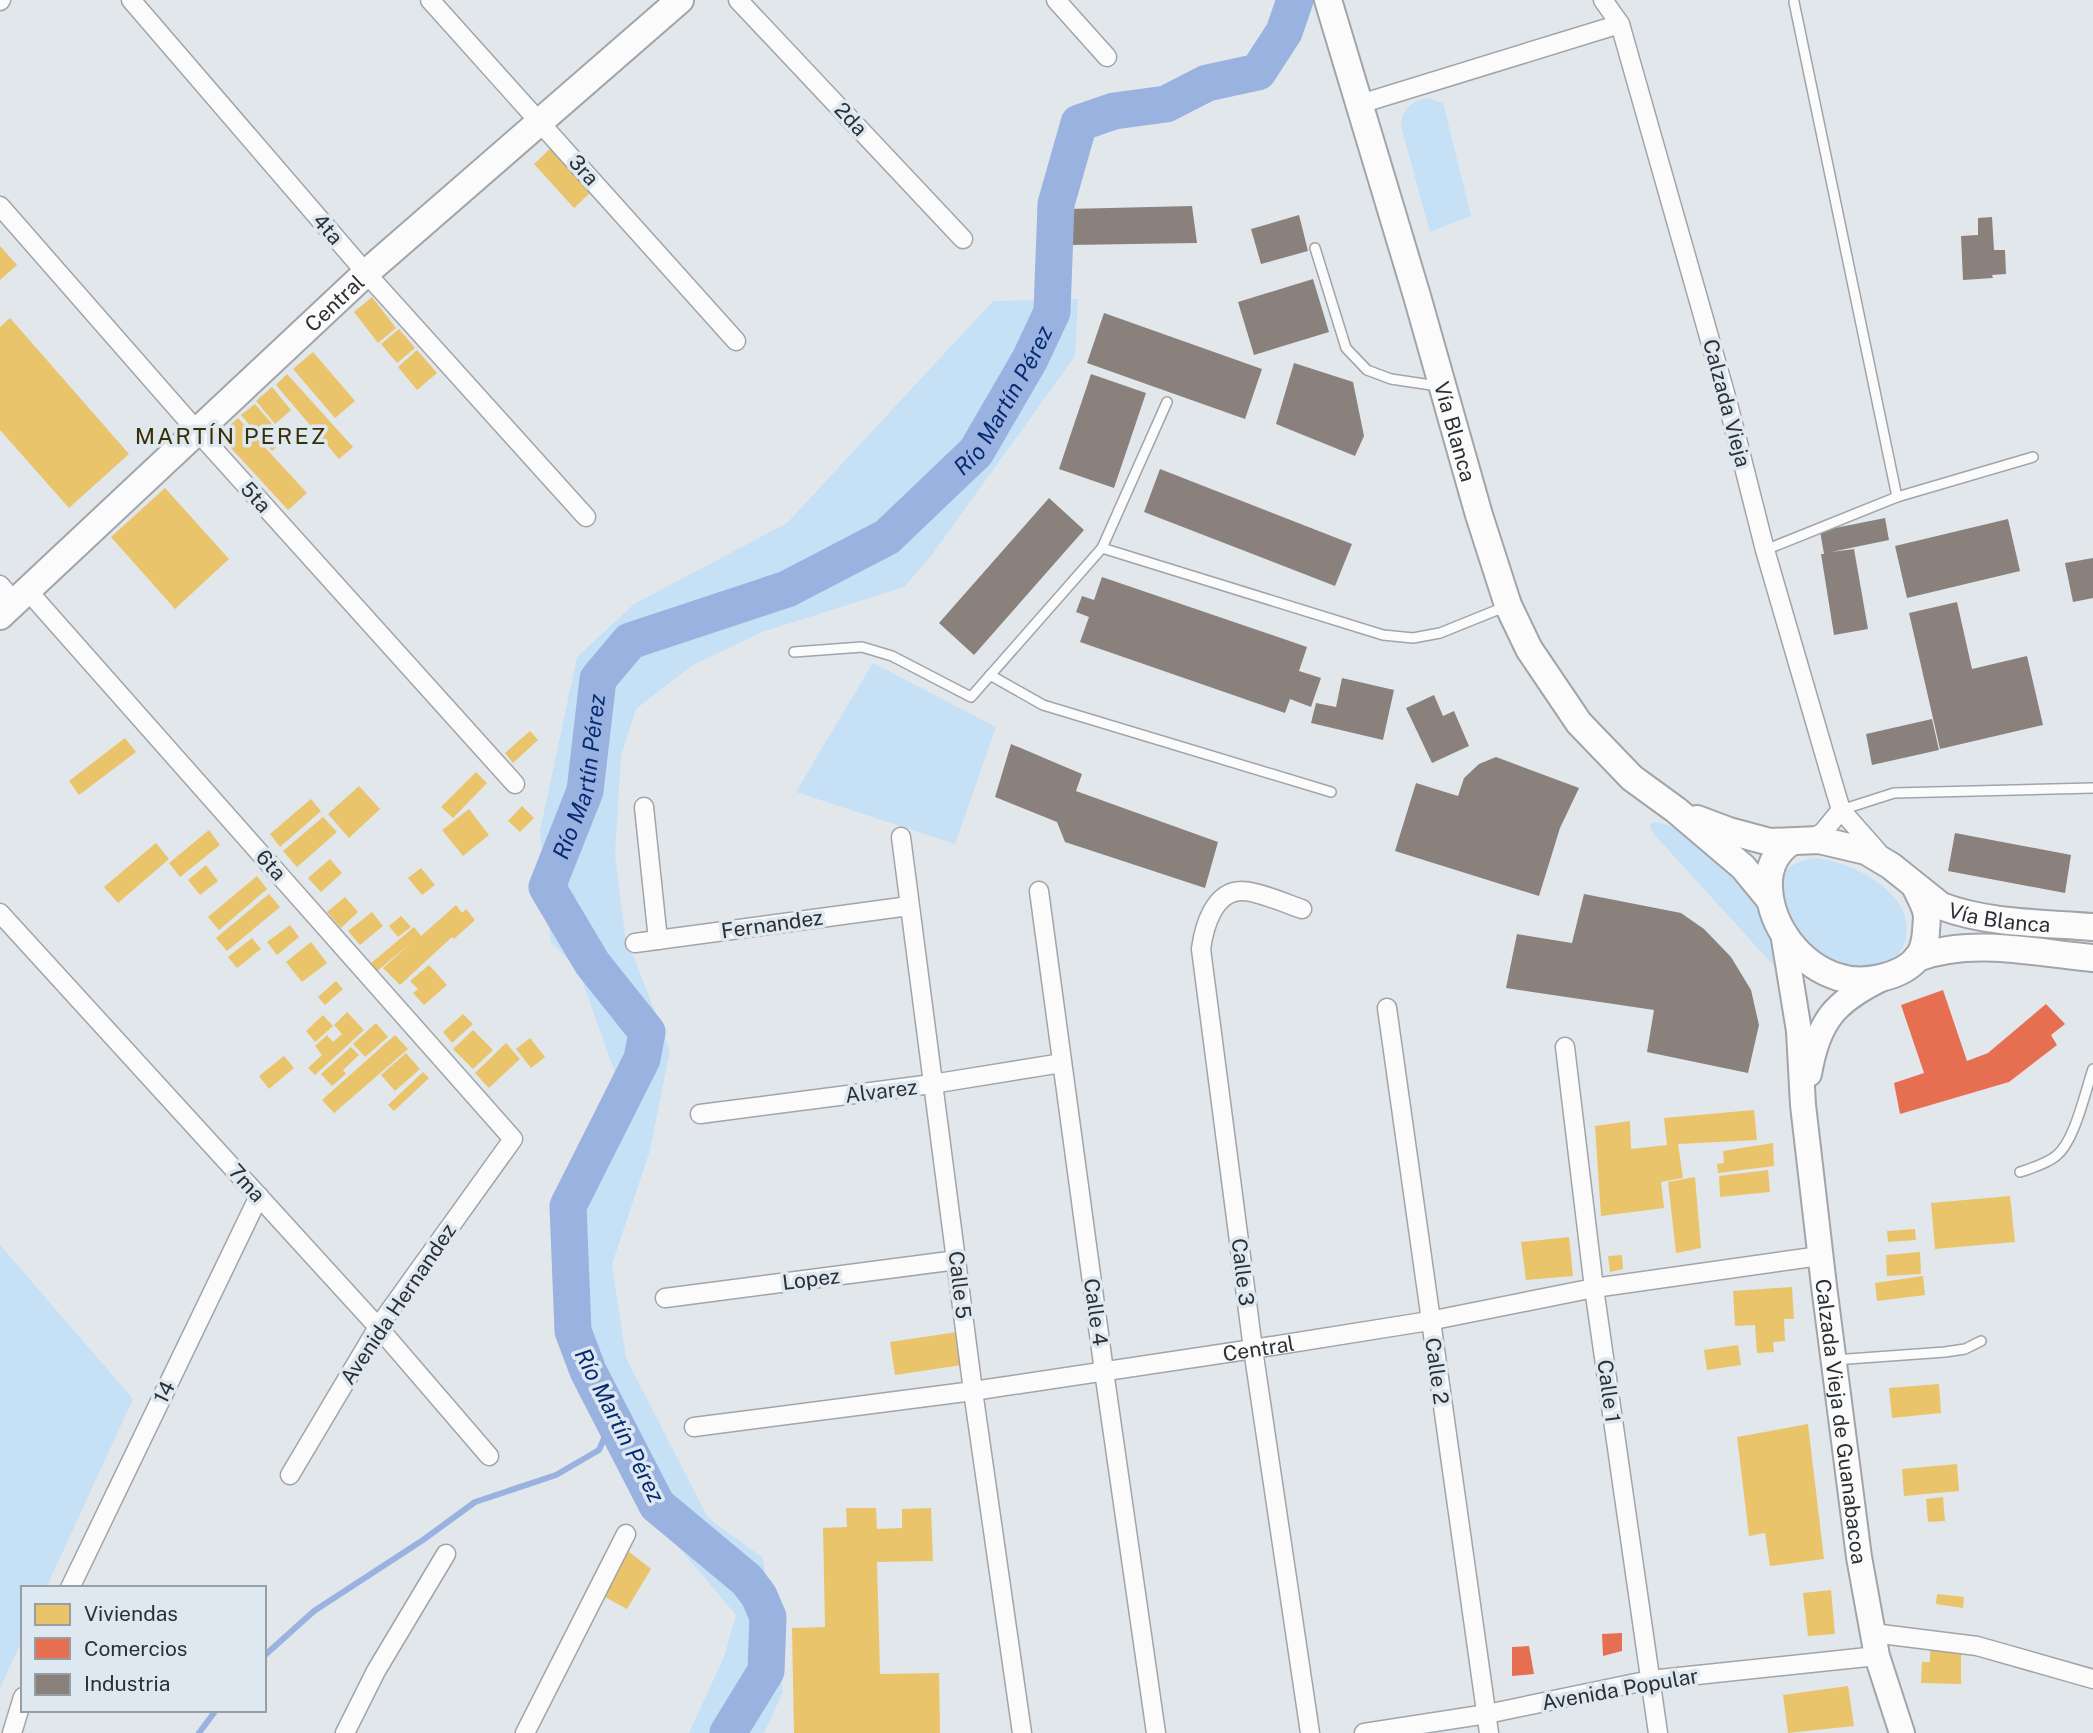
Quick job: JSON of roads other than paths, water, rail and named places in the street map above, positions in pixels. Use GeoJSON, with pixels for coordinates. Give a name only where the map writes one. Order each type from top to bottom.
{"type":"FeatureCollection","features":[{"type":"Feature","properties":{"kind":"main road","name":"Central"},"geometry":{"type":"LineString","coordinates":[[11,599],[366,273],[680,0]]}},
{"type":"Feature","properties":{"kind":"main road","name":"Vía Blanca"},"geometry":{"type":"LineString","coordinates":[[1328,0],[1508,605],[1529,649],[1579,723],[1632,778],[1676,810],[1743,867],[1770,900]]}},
{"type":"Feature","properties":{"kind":"main road","name":"Vía Blanca"},"geometry":{"type":"LineString","coordinates":[[1676,810],[1710,825],[1753,838],[1799,841]]}},
{"type":"Feature","properties":{"kind":"main road"},"geometry":{"type":"LineString","coordinates":[[1799,841],[1839,844],[1878,857],[1915,885],[1927,913],[1925,944],[1917,958],[1907,967],[1856,992],[1828,1017],[1815,1046],[1803,1105],[1799,1031],[1783,933],[1770,900],[1769,881],[1773,858],[1799,841]]}},
{"type":"Feature","properties":{"kind":"main road","name":"Vía Blanca"},"geometry":{"type":"LineString","coordinates":[[1915,885],[1941,906],[1965,914],[2093,927]]}},
{"type":"Feature","properties":{"kind":"main road"},"geometry":{"type":"LineString","coordinates":[[1783,933],[1805,958],[1837,977],[1859,980],[1889,975]]}},
{"type":"Feature","properties":{"kind":"main road","name":"Vía Blanca"},"geometry":{"type":"LineString","coordinates":[[1917,958],[1943,950],[1976,947],[2093,958]]}},
{"type":"Feature","properties":{"kind":"main road","name":"Calzada Vieja de Guanabacoa"},"geometry":{"type":"LineString","coordinates":[[1803,1105],[1859,1557],[1875,1645],[1902,1733]]}},
{"type":"Feature","properties":{"kind":"street","name":"4ta"},"geometry":{"type":"LineString","coordinates":[[131,0],[366,273],[586,517]]}},
{"type":"Feature","properties":{"kind":"street","name":"3ra"},"geometry":{"type":"LineString","coordinates":[[430,0],[736,341]]}},
{"type":"Feature","properties":{"kind":"street","name":"2da"},"geometry":{"type":"LineString","coordinates":[[738,0],[963,239]]}},
{"type":"Feature","properties":{"kind":"street"},"geometry":{"type":"LineString","coordinates":[[1056,0],[1107,57]]}},
{"type":"Feature","properties":{"kind":"street","name":"Calzada Vieja"},"geometry":{"type":"LineString","coordinates":[[1603,0],[1620,24],[1727,400],[1765,550],[1841,810],[1875,850],[1915,885]]}},
{"type":"Feature","properties":{"kind":"street"},"geometry":{"type":"LineString","coordinates":[[1360,104],[1620,24]]}},
{"type":"Feature","properties":{"kind":"street","name":"5ta"},"geometry":{"type":"LineString","coordinates":[[0,206],[197,431],[515,784]]}},
{"type":"Feature","properties":{"kind":"street","name":"6ta"},"geometry":{"type":"LineString","coordinates":[[11,599],[513,1139]]}},
{"type":"Feature","properties":{"kind":"street"},"geometry":{"type":"LineString","coordinates":[[644,807],[658,940]]}},
{"type":"Feature","properties":{"kind":"street"},"geometry":{"type":"LineString","coordinates":[[1799,841],[1823,832],[1841,810]]}},
{"type":"Feature","properties":{"kind":"street","name":"Calle 5"},"geometry":{"type":"LineString","coordinates":[[901,837],[932,1084],[1022,1733]]}},
{"type":"Feature","properties":{"kind":"street","name":"Calle 4"},"geometry":{"type":"LineString","coordinates":[[1039,891],[1156,1733]]}},
{"type":"Feature","properties":{"kind":"street","name":"Calle 3"},"geometry":{"type":"LineString","coordinates":[[1302,909],[1243,891],[1231,894],[1213,909],[1204,929],[1201,949],[1253,1349],[1310,1733]]}},
{"type":"Feature","properties":{"kind":"street","name":"Fernandez"},"geometry":{"type":"LineString","coordinates":[[635,943],[909,906]]}},
{"type":"Feature","properties":{"kind":"street","name":"7ma"},"geometry":{"type":"LineString","coordinates":[[0,913],[378,1327],[489,1456]]}},
{"type":"Feature","properties":{"kind":"street","name":"Calle 2"},"geometry":{"type":"LineString","coordinates":[[1387,1008],[1489,1733]]}},
{"type":"Feature","properties":{"kind":"street","name":"Calle 1"},"geometry":{"type":"LineString","coordinates":[[1565,1047],[1594,1288],[1658,1733]]}},
{"type":"Feature","properties":{"kind":"street","name":"Alvarez"},"geometry":{"type":"LineString","coordinates":[[700,1114],[932,1084],[1062,1063]]}},
{"type":"Feature","properties":{"kind":"street","name":"Avenida Hernandez"},"geometry":{"type":"LineString","coordinates":[[290,1475],[378,1327],[513,1139]]}},
{"type":"Feature","properties":{"kind":"street","name":"14"},"geometry":{"type":"LineString","coordinates":[[71,1586],[259,1196]]}},
{"type":"Feature","properties":{"kind":"street","name":"Central"},"geometry":{"type":"LineString","coordinates":[[694,1427],[974,1391],[1253,1349],[1429,1321],[1594,1288],[1820,1256]]}},
{"type":"Feature","properties":{"kind":"street","name":"Lopez"},"geometry":{"type":"LineString","coordinates":[[665,1298],[957,1261]]}},
{"type":"Feature","properties":{"kind":"street"},"geometry":{"type":"LineString","coordinates":[[525,1733],[626,1534]]}},
{"type":"Feature","properties":{"kind":"street"},"geometry":{"type":"LineString","coordinates":[[345,1733],[376,1671],[446,1554]]}},
{"type":"Feature","properties":{"kind":"street","name":"Avenida Popular"},"geometry":{"type":"LineString","coordinates":[[1364,1733],[1487,1714],[1650,1680],[1875,1645],[1977,1646],[2093,1679]]}},
{"type":"Feature","properties":{"kind":"street"},"geometry":{"type":"LineString","coordinates":[[12,1733],[21,1704]]}},
{"type":"Feature","properties":{"kind":"lane"},"geometry":{"type":"LineString","coordinates":[[1794,2],[1897,497]]}},
{"type":"Feature","properties":{"kind":"lane"},"geometry":{"type":"LineString","coordinates":[[1315,248],[1346,348],[1367,370],[1391,379],[1442,386]]}},
{"type":"Feature","properties":{"kind":"lane"},"geometry":{"type":"LineString","coordinates":[[794,652],[862,647],[892,656],[971,696],[1102,548],[1167,402]]}},
{"type":"Feature","properties":{"kind":"lane"},"geometry":{"type":"LineString","coordinates":[[1765,550],[1897,497],[2033,457]]}},
{"type":"Feature","properties":{"kind":"lane"},"geometry":{"type":"LineString","coordinates":[[1102,548],[1383,635],[1413,638],[1440,634],[1508,605]]}},
{"type":"Feature","properties":{"kind":"lane"},"geometry":{"type":"LineString","coordinates":[[990,675],[1044,705],[1331,792]]}},
{"type":"Feature","properties":{"kind":"lane"},"geometry":{"type":"LineString","coordinates":[[1841,810],[1894,793],[2093,788]]}},
{"type":"Feature","properties":{"kind":"lane"},"geometry":{"type":"LineString","coordinates":[[2020,1172],[2054,1158],[2062,1150],[2070,1136],[2093,1069]]}},
{"type":"Feature","properties":{"kind":"lane"},"geometry":{"type":"LineString","coordinates":[[1834,1360],[1945,1352],[1965,1349],[1981,1341]]}},
{"type":"Feature","properties":{"kind":"waterway","name":"Río Martín Pérez"},"geometry":{"type":"LineString","coordinates":[[728,1733],[766,1671],[768,1617],[759,1596],[747,1580],[657,1505],[588,1371],[573,1331],[568,1206],[642,1059],[647,1032],[592,963],[547,887],[585,791],[598,679],[630,641],[787,589],[887,537],[976,452],[1030,359],[1052,312],[1056,204],[1079,123],[1114,111],[1166,104],[1207,83],[1258,72],[1284,32],[1295,0]]}},
{"type":"Feature","properties":{"kind":"waterway"},"geometry":{"type":"LineString","coordinates":[[266,1654],[314,1611],[423,1540],[475,1502],[556,1475],[599,1450],[612,1420]]}},
{"type":"Feature","properties":{"kind":"waterway"},"geometry":{"type":"LineString","coordinates":[[199,1733],[215,1712]]}},
{"type":"Feature","properties":{"kind":"district","name":"MARTÍN PEREZ"},"geometry":{"type":"Point","coordinates":[231,435]}}]}
